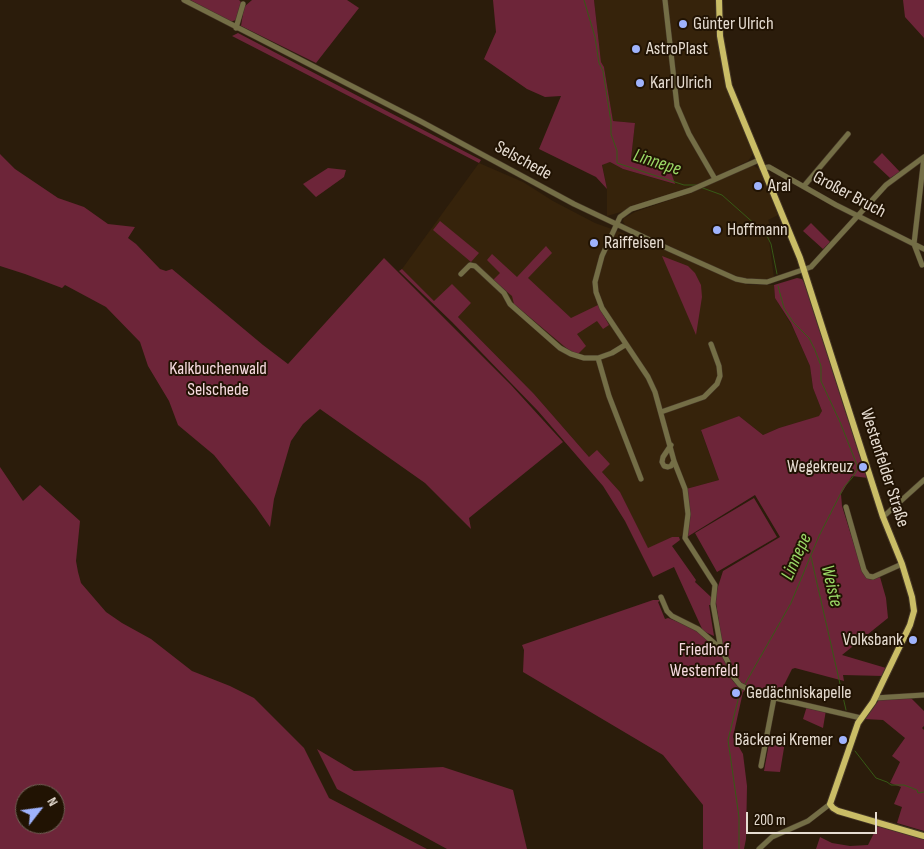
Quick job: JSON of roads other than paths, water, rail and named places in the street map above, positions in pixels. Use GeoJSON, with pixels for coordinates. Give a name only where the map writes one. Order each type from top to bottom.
{"type":"FeatureCollection","features":[{"type":"Feature","properties":{"kind":"main road","name":"Westenfelder Straße"},"geometry":{"type":"LineString","coordinates":[[719,0],[719,28],[729,86],[804,270],[883,517],[902,564],[912,597],[914,611],[910,625],[875,698],[861,718],[853,735],[832,806]]}},
{"type":"Feature","properties":{"kind":"main road"},"geometry":{"type":"LineString","coordinates":[[832,806],[924,836]]}},
{"type":"Feature","properties":{"kind":"street","name":"Selschede"},"geometry":{"type":"LineString","coordinates":[[184,0],[420,121],[617,226],[736,279],[767,282],[804,270]]}},
{"type":"Feature","properties":{"kind":"street"},"geometry":{"type":"LineString","coordinates":[[665,0],[677,106],[688,134],[715,179]]}},
{"type":"Feature","properties":{"kind":"street"},"geometry":{"type":"LineString","coordinates":[[236,28],[243,4]]}},
{"type":"Feature","properties":{"kind":"street"},"geometry":{"type":"LineString","coordinates":[[804,186],[848,134]]}},
{"type":"Feature","properties":{"kind":"street"},"geometry":{"type":"LineString","coordinates":[[804,270],[812,266],[893,179],[924,157]]}},
{"type":"Feature","properties":{"kind":"street"},"geometry":{"type":"LineString","coordinates":[[922,264],[914,244],[924,157]]}},
{"type":"Feature","properties":{"kind":"street"},"geometry":{"type":"LineString","coordinates":[[721,649],[714,604],[715,585],[685,538],[688,514],[685,489],[674,461],[661,412],[648,377],[602,308],[596,292],[595,282],[602,256],[620,217],[631,209],[693,189],[759,160]]}},
{"type":"Feature","properties":{"kind":"street","name":"Großer Bruch"},"geometry":{"type":"LineString","coordinates":[[762,168],[769,167],[858,216],[924,249]]}},
{"type":"Feature","properties":{"kind":"street"},"geometry":{"type":"LineString","coordinates":[[461,274],[470,265],[475,266],[504,293],[510,304],[560,348],[571,354],[584,358],[598,358],[626,345]]}},
{"type":"Feature","properties":{"kind":"street"},"geometry":{"type":"LineString","coordinates":[[661,412],[704,398],[717,384],[720,376],[720,366],[711,344]]}},
{"type":"Feature","properties":{"kind":"street"},"geometry":{"type":"LineString","coordinates":[[598,358],[609,396],[641,479]]}},
{"type":"Feature","properties":{"kind":"street"},"geometry":{"type":"LineString","coordinates":[[670,445],[662,462],[664,466],[668,467],[674,461]]}},
{"type":"Feature","properties":{"kind":"street"},"geometry":{"type":"LineString","coordinates":[[883,517],[924,480]]}},
{"type":"Feature","properties":{"kind":"street"},"geometry":{"type":"LineString","coordinates":[[846,507],[864,570],[868,576],[873,577],[902,564]]}},
{"type":"Feature","properties":{"kind":"street"},"geometry":{"type":"LineString","coordinates":[[661,597],[667,611],[672,616],[698,629],[721,649],[726,657],[731,674],[747,690],[861,718]]}},
{"type":"Feature","properties":{"kind":"street"},"geometry":{"type":"LineString","coordinates":[[875,698],[924,695]]}},
{"type":"Feature","properties":{"kind":"street"},"geometry":{"type":"LineString","coordinates":[[761,766],[774,698]]}},
{"type":"Feature","properties":{"kind":"street"},"geometry":{"type":"LineString","coordinates":[[759,849],[772,837],[808,821],[832,806]]}},
{"type":"Feature","properties":{"kind":"waterway","name":"Linnepe"},"geometry":{"type":"LineString","coordinates":[[584,0],[595,37],[599,63],[603,71],[611,122],[611,134],[617,151],[617,163],[684,185],[697,185]]}},
{"type":"Feature","properties":{"kind":"waterway","name":"Linnepe"},"geometry":{"type":"LineString","coordinates":[[700,187],[722,195],[766,234],[771,244],[777,274]]}},
{"type":"Feature","properties":{"kind":"waterway","name":"Linnepe"},"geometry":{"type":"LineString","coordinates":[[745,684],[791,603],[819,536],[844,487],[857,470],[857,465],[840,422],[821,381],[821,366],[815,350],[809,338],[793,322],[784,308],[778,286]]}},
{"type":"Feature","properties":{"kind":"waterway","name":"Weiste"},"geometry":{"type":"LineString","coordinates":[[811,557],[846,710]]}},
{"type":"Feature","properties":{"kind":"waterway","name":"Linnepe"},"geometry":{"type":"LineString","coordinates":[[739,849],[739,817],[728,740],[739,696],[743,688]]}},
{"type":"Feature","properties":{"kind":"waterway","name":"Weiste"},"geometry":{"type":"LineString","coordinates":[[855,751],[876,778],[891,785],[904,785],[917,790],[918,793],[924,792]]}},
{"type":"Feature","properties":{"kind":"place","name":"Günter Ulrich"},"geometry":{"type":"Point","coordinates":[683,24]}},
{"type":"Feature","properties":{"kind":"place","name":"AstroPlast"},"geometry":{"type":"Point","coordinates":[636,49]}},
{"type":"Feature","properties":{"kind":"place","name":"Karl Ulrich"},"geometry":{"type":"Point","coordinates":[640,83]}},
{"type":"Feature","properties":{"kind":"place","name":"Aral"},"geometry":{"type":"Point","coordinates":[758,186]}},
{"type":"Feature","properties":{"kind":"place","name":"Hoffmann"},"geometry":{"type":"Point","coordinates":[717,230]}},
{"type":"Feature","properties":{"kind":"place","name":"Raiffeisen"},"geometry":{"type":"Point","coordinates":[594,243]}},
{"type":"Feature","properties":{"kind":"place","name":"Wegekreuz"},"geometry":{"type":"Point","coordinates":[863,467]}},
{"type":"Feature","properties":{"kind":"place","name":"Volksbank"},"geometry":{"type":"Point","coordinates":[913,640]}},
{"type":"Feature","properties":{"kind":"place","name":"Gedächniskapelle"},"geometry":{"type":"Point","coordinates":[736,693]}},
{"type":"Feature","properties":{"kind":"place","name":"Bäckerei Kremer"},"geometry":{"type":"Point","coordinates":[843,740]}},
{"type":"Feature","properties":{"kind":"park label","name":"Kalkbuchenwald Selschede"},"geometry":{"type":"Point","coordinates":[218,379]}},
{"type":"Feature","properties":{"kind":"park label","name":"Friedhof Westenfeld"},"geometry":{"type":"Point","coordinates":[704,660]}}]}
